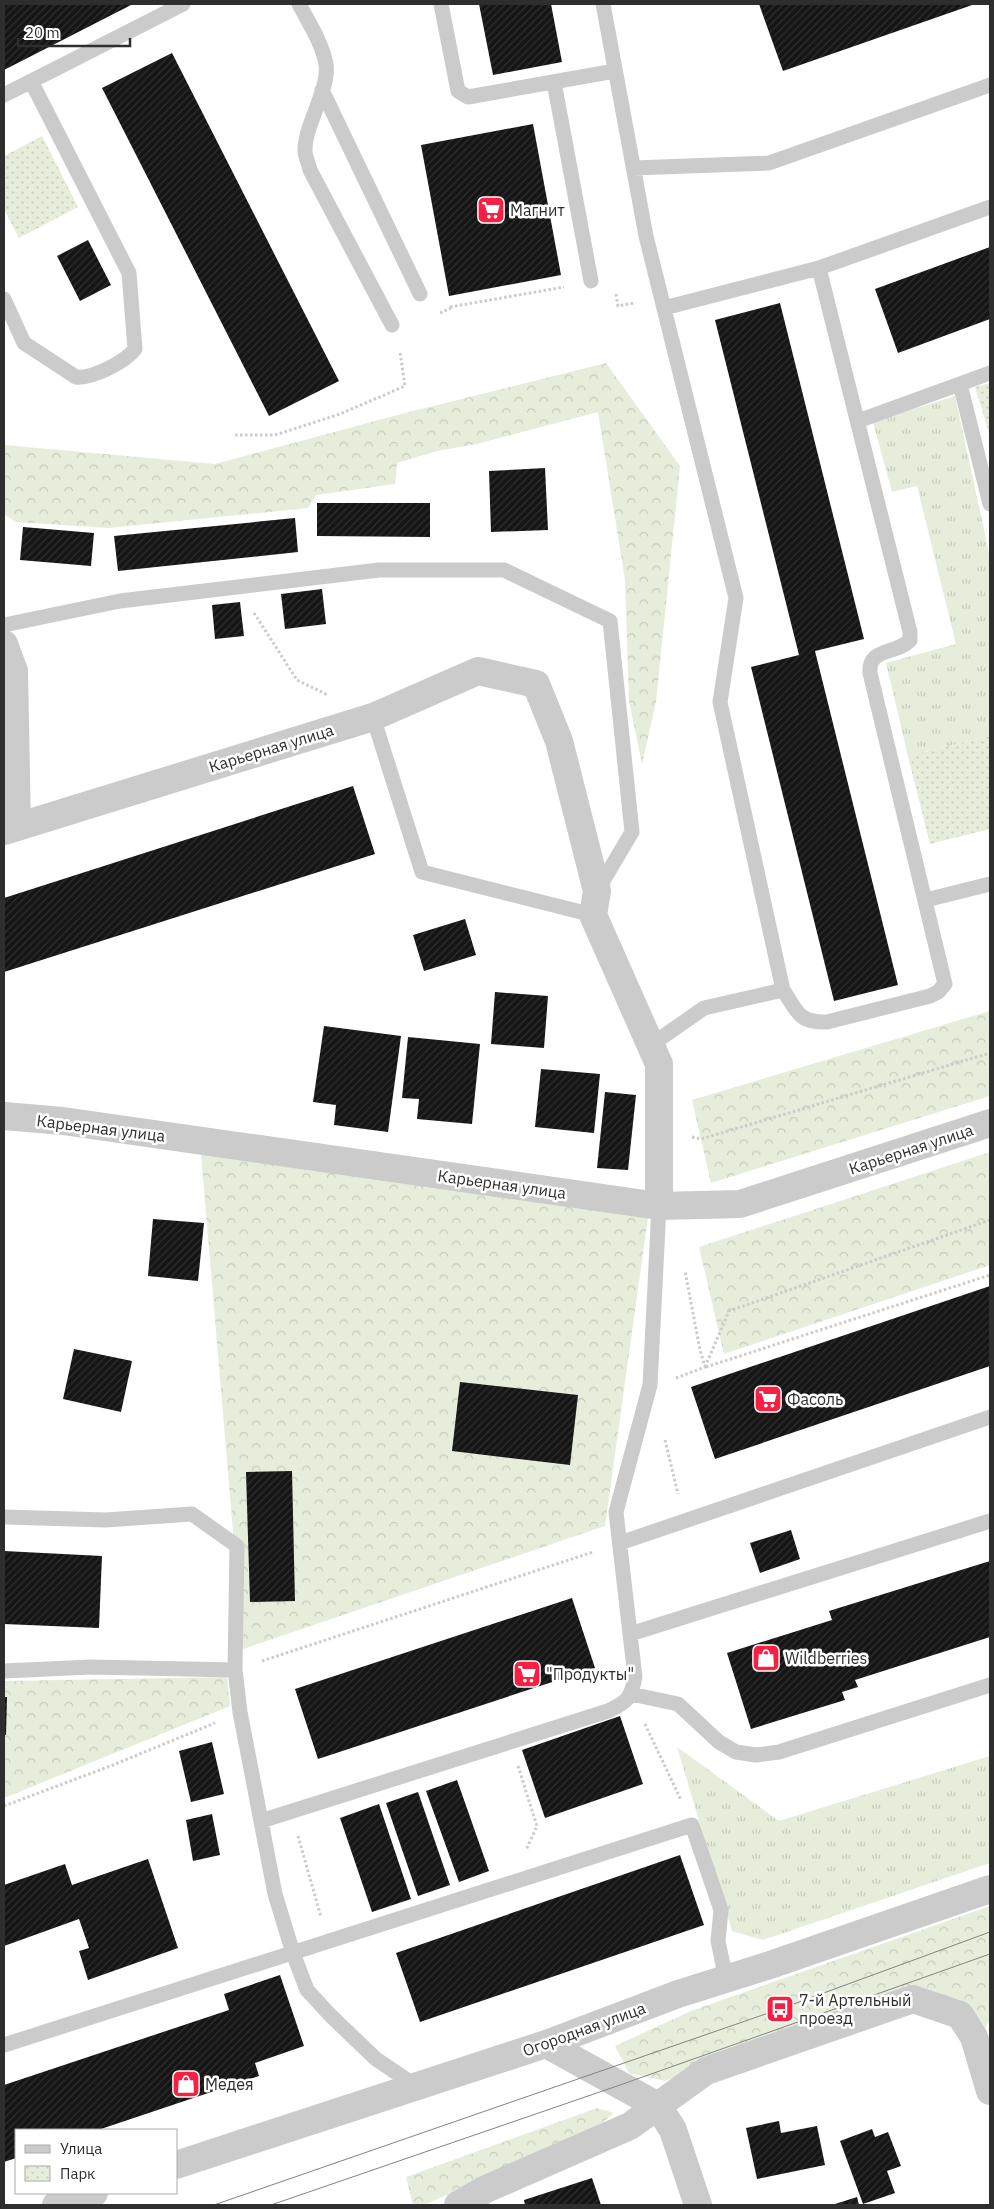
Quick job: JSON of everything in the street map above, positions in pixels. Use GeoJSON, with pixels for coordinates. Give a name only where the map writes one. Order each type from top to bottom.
{"type":"FeatureCollection","features":[{"type":"Feature","properties":{"kind":"street"},"geometry":{"type":"LineString","coordinates":[[4,644],[14,671],[10,829]]}},
{"type":"Feature","properties":{"kind":"street","name":"Карьерная улица"},"geometry":{"type":"LineString","coordinates":[[10,829],[373,717],[478,672],[536,684],[559,741],[595,903]]}},
{"type":"Feature","properties":{"kind":"street"},"geometry":{"type":"LineString","coordinates":[[595,903],[659,1064],[659,1206]]}},
{"type":"Feature","properties":{"kind":"street","name":"Карьерная улица"},"geometry":{"type":"LineString","coordinates":[[4,1116],[63,1121],[659,1206],[740,1204],[990,1123]]}},
{"type":"Feature","properties":{"kind":"street","name":"Огородная улица"},"geometry":{"type":"LineString","coordinates":[[178,2164],[546,2044],[678,1994],[990,1889]]}},
{"type":"Feature","properties":{"kind":"street"},"geometry":{"type":"LineString","coordinates":[[458,2205],[486,2189],[630,2126],[706,2072],[913,1999],[960,2015],[974,2037],[990,2092]]}},
{"type":"Feature","properties":{"kind":"street"},"geometry":{"type":"LineString","coordinates":[[546,2044],[658,2106],[673,2130],[698,2205]]}},
{"type":"Feature","properties":{"kind":"street"},"geometry":{"type":"LineString","coordinates":[[56,2205],[91,2194]]}},
{"type":"Feature","properties":{"kind":"lane"},"geometry":{"type":"LineString","coordinates":[[4,95],[182,4]]}},
{"type":"Feature","properties":{"kind":"lane"},"geometry":{"type":"LineString","coordinates":[[299,4],[317,40],[326,66],[322,90],[307,137],[305,152],[310,170],[392,325]]}},
{"type":"Feature","properties":{"kind":"lane"},"geometry":{"type":"LineString","coordinates":[[441,4],[458,91],[468,97],[615,71]]}},
{"type":"Feature","properties":{"kind":"lane"},"geometry":{"type":"LineString","coordinates":[[603,4],[646,236],[736,598],[720,702],[783,990],[800,1016],[811,1022],[827,1022],[930,996],[938,992],[945,984],[944,973],[869,665],[873,658],[884,652],[904,646],[910,640],[820,268]]}},
{"type":"Feature","properties":{"kind":"lane"},"geometry":{"type":"LineString","coordinates":[[4,299],[24,343],[76,377],[84,378],[93,375],[131,355],[136,349],[129,273],[31,81]]}},
{"type":"Feature","properties":{"kind":"lane"},"geometry":{"type":"LineString","coordinates":[[554,82],[591,282]]}},
{"type":"Feature","properties":{"kind":"lane"},"geometry":{"type":"LineString","coordinates":[[633,168],[769,163],[990,84]]}},
{"type":"Feature","properties":{"kind":"lane"},"geometry":{"type":"LineString","coordinates":[[322,90],[420,294]]}},
{"type":"Feature","properties":{"kind":"lane"},"geometry":{"type":"LineString","coordinates":[[664,308],[820,268],[990,207]]}},
{"type":"Feature","properties":{"kind":"lane"},"geometry":{"type":"LineString","coordinates":[[858,420],[990,373]]}},
{"type":"Feature","properties":{"kind":"lane"},"geometry":{"type":"LineString","coordinates":[[960,384],[990,504]]}},
{"type":"Feature","properties":{"kind":"lane"},"geometry":{"type":"LineString","coordinates":[[4,626],[120,602],[378,570],[504,570],[610,621],[632,832],[595,903],[422,872],[373,717]]}},
{"type":"Feature","properties":{"kind":"lane"},"geometry":{"type":"LineString","coordinates":[[926,900],[990,884]]}},
{"type":"Feature","properties":{"kind":"lane"},"geometry":{"type":"LineString","coordinates":[[650,1045],[704,1008],[783,990]]}},
{"type":"Feature","properties":{"kind":"lane"},"geometry":{"type":"LineString","coordinates":[[261,1821],[608,1712],[623,1704],[631,1694],[635,1677],[616,1512],[650,1386],[659,1206]]}},
{"type":"Feature","properties":{"kind":"lane"},"geometry":{"type":"LineString","coordinates":[[620,1544],[990,1417]]}},
{"type":"Feature","properties":{"kind":"lane"},"geometry":{"type":"LineString","coordinates":[[4,1517],[106,1520],[192,1514],[237,1546],[235,1670],[240,1712],[275,1894],[293,1954],[307,1990],[331,2016],[376,2059],[416,2086]]}},
{"type":"Feature","properties":{"kind":"lane"},"geometry":{"type":"LineString","coordinates":[[630,1634],[990,1521]]}},
{"type":"Feature","properties":{"kind":"lane"},"geometry":{"type":"LineString","coordinates":[[4,1671],[91,1667],[235,1670]]}},
{"type":"Feature","properties":{"kind":"lane"},"geometry":{"type":"LineString","coordinates":[[631,1694],[678,1704],[719,1742],[736,1752],[756,1755],[779,1752],[990,1685]]}},
{"type":"Feature","properties":{"kind":"lane"},"geometry":{"type":"LineString","coordinates":[[4,2045],[692,1825],[721,1910],[718,1940],[726,1979]]}},
{"type":"Feature","properties":{"kind":"path"},"geometry":{"type":"LineString","coordinates":[[420,294],[451,308],[591,282],[616,292],[618,306]]}},
{"type":"Feature","properties":{"kind":"path"},"geometry":{"type":"LineString","coordinates":[[235,435],[275,435],[340,414],[404,386],[399,346]]}},
{"type":"Feature","properties":{"kind":"path"},"geometry":{"type":"LineString","coordinates":[[238,587],[297,680],[373,717]]}},
{"type":"Feature","properties":{"kind":"path"},"geometry":{"type":"LineString","coordinates":[[659,1130],[701,1139],[990,1053]]}},
{"type":"Feature","properties":{"kind":"path"},"geometry":{"type":"LineString","coordinates":[[705,1367],[729,1311],[990,1220]]}},
{"type":"Feature","properties":{"kind":"path"},"geometry":{"type":"LineString","coordinates":[[684,1267],[705,1367]]}},
{"type":"Feature","properties":{"kind":"path"},"geometry":{"type":"LineString","coordinates":[[669,1381],[705,1367],[990,1275]]}},
{"type":"Feature","properties":{"kind":"path"},"geometry":{"type":"LineString","coordinates":[[664,1436],[684,1522]]}},
{"type":"Feature","properties":{"kind":"path"},"geometry":{"type":"LineString","coordinates":[[235,1670],[620,1544]]}},
{"type":"Feature","properties":{"kind":"path"},"geometry":{"type":"LineString","coordinates":[[631,1694],[692,1825]]}},
{"type":"Feature","properties":{"kind":"path"},"geometry":{"type":"LineString","coordinates":[[4,1806],[113,1765],[240,1712]]}},
{"type":"Feature","properties":{"kind":"path"},"geometry":{"type":"LineString","coordinates":[[510,1742],[537,1826],[510,1884]]}},
{"type":"Feature","properties":{"kind":"path"},"geometry":{"type":"LineString","coordinates":[[291,1811],[321,1917]]}},
{"type":"Feature","properties":{"kind":"green space"},"geometry":{"type":"Polygon","coordinates":[[[42,136],[78,207],[19,238],[4,209],[4,156],[42,136]]]}},
{"type":"Feature","properties":{"kind":"green space"},"geometry":{"type":"Polygon","coordinates":[[[606,363],[680,466],[656,702],[642,764],[629,701],[625,580],[598,412],[477,444],[437,451],[397,463],[395,484],[316,495],[308,508],[108,528],[16,522],[4,514],[4,445],[215,464],[405,413],[606,363]]]}},
{"type":"Feature","properties":{"kind":"green space"},"geometry":{"type":"Polygon","coordinates":[[[990,383],[990,436],[975,387],[990,383]]]}},
{"type":"Feature","properties":{"kind":"green space"},"geometry":{"type":"Polygon","coordinates":[[[955,396],[990,557],[990,736],[908,756],[886,663],[956,644],[917,486],[892,492],[873,422],[955,396]]]}},
{"type":"Feature","properties":{"kind":"green space"},"geometry":{"type":"Polygon","coordinates":[[[990,736],[990,829],[930,844],[908,756],[990,736]]]}},
{"type":"Feature","properties":{"kind":"green space"},"geometry":{"type":"Polygon","coordinates":[[[990,1011],[990,1096],[711,1183],[692,1100],[990,1011]]]}},
{"type":"Feature","properties":{"kind":"green space"},"geometry":{"type":"Polygon","coordinates":[[[990,1152],[990,1265],[724,1354],[699,1247],[990,1152]]]}},
{"type":"Feature","properties":{"kind":"green space"},"geometry":{"type":"Polygon","coordinates":[[[201,1154],[648,1217],[605,1526],[243,1649],[201,1154]]]}},
{"type":"Feature","properties":{"kind":"green space"},"geometry":{"type":"Polygon","coordinates":[[[227,1677],[230,1706],[4,1798],[4,1681],[227,1677]]]}},
{"type":"Feature","properties":{"kind":"green space"},"geometry":{"type":"Polygon","coordinates":[[[677,1747],[779,1821],[990,1756],[990,1863],[763,1940],[732,1931],[677,1747]]]}},
{"type":"Feature","properties":{"kind":"green space"},"geometry":{"type":"Polygon","coordinates":[[[990,1906],[990,2020],[981,2035],[955,2003],[940,1994],[917,1986],[665,2081],[629,2073],[615,2046],[691,2011],[990,1906]]]}},
{"type":"Feature","properties":{"kind":"green space"},"geometry":{"type":"Polygon","coordinates":[[[597,2108],[614,2113],[592,2131],[424,2205],[413,2205],[406,2177],[597,2108]]]}},
{"type":"Feature","properties":{"kind":"building"},"geometry":{"type":"Polygon","coordinates":[[[4,4],[133,4],[4,70],[4,4]]]}},
{"type":"Feature","properties":{"kind":"building"},"geometry":{"type":"Polygon","coordinates":[[[479,4],[551,4],[562,62],[493,75],[479,4]]]}},
{"type":"Feature","properties":{"kind":"building"},"geometry":{"type":"Polygon","coordinates":[[[759,4],[975,4],[783,71],[759,4]]]}},
{"type":"Feature","properties":{"kind":"building"},"geometry":{"type":"Polygon","coordinates":[[[172,53],[339,381],[269,416],[102,88],[172,53]]]}},
{"type":"Feature","properties":{"kind":"building","name":"Магнит"},"geometry":{"type":"Polygon","coordinates":[[[533,124],[561,275],[449,296],[421,145],[533,124]]]}},
{"type":"Feature","properties":{"kind":"building"},"geometry":{"type":"Polygon","coordinates":[[[88,240],[111,285],[80,301],[57,256],[88,240]]]}},
{"type":"Feature","properties":{"kind":"building"},"geometry":{"type":"Polygon","coordinates":[[[990,247],[990,319],[898,353],[875,289],[990,247]]]}},
{"type":"Feature","properties":{"kind":"building"},"geometry":{"type":"Polygon","coordinates":[[[780,303],[864,639],[815,651],[898,985],[834,1001],[751,667],[799,655],[715,320],[780,303]]]}},
{"type":"Feature","properties":{"kind":"building"},"geometry":{"type":"Polygon","coordinates":[[[545,468],[548,530],[491,532],[489,471],[545,468]]]}},
{"type":"Feature","properties":{"kind":"building"},"geometry":{"type":"Polygon","coordinates":[[[317,503],[430,503],[430,537],[317,536],[317,503]]]}},
{"type":"Feature","properties":{"kind":"building"},"geometry":{"type":"Polygon","coordinates":[[[295,518],[298,552],[118,571],[114,536],[295,518]]]}},
{"type":"Feature","properties":{"kind":"building"},"geometry":{"type":"Polygon","coordinates":[[[23,527],[94,533],[91,566],[20,560],[23,527]]]}},
{"type":"Feature","properties":{"kind":"building"},"geometry":{"type":"Polygon","coordinates":[[[322,589],[326,624],[285,629],[281,594],[322,589]]]}},
{"type":"Feature","properties":{"kind":"building"},"geometry":{"type":"Polygon","coordinates":[[[240,602],[244,636],[215,639],[212,605],[240,602]]]}},
{"type":"Feature","properties":{"kind":"building"},"geometry":{"type":"Polygon","coordinates":[[[353,786],[375,854],[4,972],[4,898],[353,786]]]}},
{"type":"Feature","properties":{"kind":"building"},"geometry":{"type":"Polygon","coordinates":[[[465,919],[476,955],[424,971],[413,935],[465,919]]]}},
{"type":"Feature","properties":{"kind":"building"},"geometry":{"type":"Polygon","coordinates":[[[495,992],[548,996],[544,1048],[491,1044],[495,992]]]}},
{"type":"Feature","properties":{"kind":"building"},"geometry":{"type":"Polygon","coordinates":[[[324,1026],[401,1036],[388,1132],[334,1125],[336,1105],[313,1102],[324,1026]]]}},
{"type":"Feature","properties":{"kind":"building"},"geometry":{"type":"Polygon","coordinates":[[[408,1037],[480,1044],[472,1124],[417,1119],[419,1099],[402,1098],[408,1037]]]}},
{"type":"Feature","properties":{"kind":"building"},"geometry":{"type":"Polygon","coordinates":[[[541,1069],[600,1074],[594,1133],[535,1127],[541,1069]]]}},
{"type":"Feature","properties":{"kind":"building"},"geometry":{"type":"Polygon","coordinates":[[[605,1092],[636,1095],[628,1170],[597,1168],[605,1092]]]}},
{"type":"Feature","properties":{"kind":"building"},"geometry":{"type":"Polygon","coordinates":[[[153,1219],[204,1223],[198,1281],[148,1276],[153,1219]]]}},
{"type":"Feature","properties":{"kind":"building"},"geometry":{"type":"Polygon","coordinates":[[[990,1286],[990,1366],[715,1459],[691,1387],[990,1286]]]}},
{"type":"Feature","properties":{"kind":"building"},"geometry":{"type":"Polygon","coordinates":[[[74,1349],[132,1361],[121,1412],[63,1399],[74,1349]]]}},
{"type":"Feature","properties":{"kind":"building"},"geometry":{"type":"Polygon","coordinates":[[[460,1382],[578,1395],[570,1465],[452,1451],[460,1382]]]}},
{"type":"Feature","properties":{"kind":"building"},"geometry":{"type":"Polygon","coordinates":[[[292,1471],[295,1601],[250,1602],[246,1472],[292,1471]]]}},
{"type":"Feature","properties":{"kind":"building"},"geometry":{"type":"Polygon","coordinates":[[[791,1530],[800,1559],[760,1573],[750,1543],[791,1530]]]}},
{"type":"Feature","properties":{"kind":"building"},"geometry":{"type":"Polygon","coordinates":[[[4,1551],[102,1556],[99,1628],[4,1624],[4,1551]]]}},
{"type":"Feature","properties":{"kind":"building"},"geometry":{"type":"Polygon","coordinates":[[[990,1561],[990,1637],[855,1680],[858,1687],[842,1692],[845,1700],[751,1729],[727,1653],[832,1620],[829,1611],[990,1561]]]}},
{"type":"Feature","properties":{"kind":"building"},"geometry":{"type":"Polygon","coordinates":[[[572,1598],[595,1668],[318,1759],[295,1689],[572,1598]]]}},
{"type":"Feature","properties":{"kind":"building"},"geometry":{"type":"Polygon","coordinates":[[[4,1697],[7,1697],[6,1735],[4,1735],[4,1697]]]}},
{"type":"Feature","properties":{"kind":"building"},"geometry":{"type":"Polygon","coordinates":[[[620,1716],[643,1784],[545,1818],[522,1750],[620,1716]]]}},
{"type":"Feature","properties":{"kind":"building"},"geometry":{"type":"Polygon","coordinates":[[[212,1742],[224,1794],[191,1802],[179,1751],[212,1742]]]}},
{"type":"Feature","properties":{"kind":"building"},"geometry":{"type":"Polygon","coordinates":[[[457,1780],[489,1871],[459,1882],[426,1791],[457,1780]]]}},
{"type":"Feature","properties":{"kind":"building"},"geometry":{"type":"Polygon","coordinates":[[[418,1792],[450,1885],[418,1896],[386,1803],[418,1792]]]}},
{"type":"Feature","properties":{"kind":"building"},"geometry":{"type":"Polygon","coordinates":[[[379,1804],[411,1899],[372,1912],[340,1818],[379,1804]]]}},
{"type":"Feature","properties":{"kind":"building"},"geometry":{"type":"Polygon","coordinates":[[[212,1814],[220,1855],[193,1861],[186,1820],[212,1814]]]}},
{"type":"Feature","properties":{"kind":"building"},"geometry":{"type":"Polygon","coordinates":[[[680,1855],[704,1925],[420,2022],[396,1953],[680,1855]]]}},
{"type":"Feature","properties":{"kind":"building"},"geometry":{"type":"Polygon","coordinates":[[[148,1859],[178,1948],[88,1980],[79,1951],[89,1948],[79,1919],[4,1946],[4,1885],[65,1864],[72,1885],[148,1859]]]}},
{"type":"Feature","properties":{"kind":"building"},"geometry":{"type":"Polygon","coordinates":[[[280,1975],[304,2046],[255,2063],[259,2076],[101,2129],[15,2129],[15,2158],[4,2162],[4,2085],[229,2010],[224,1994],[280,1975]]]}},
{"type":"Feature","properties":{"kind":"building"},"geometry":{"type":"Polygon","coordinates":[[[779,2121],[781,2133],[817,2126],[825,2165],[757,2179],[746,2128],[779,2121]]]}},
{"type":"Feature","properties":{"kind":"building"},"geometry":{"type":"Polygon","coordinates":[[[872,2129],[875,2137],[888,2132],[901,2166],[887,2171],[895,2193],[863,2204],[840,2141],[872,2129]]]}},
{"type":"Feature","properties":{"kind":"building"},"geometry":{"type":"Polygon","coordinates":[[[592,2178],[601,2205],[525,2205],[524,2200],[592,2178]]]}},
{"type":"Feature","properties":{"kind":"building"},"geometry":{"type":"Polygon","coordinates":[[[857,2197],[859,2205],[832,2205],[857,2197]]]}},
{"type":"Feature","properties":{"kind":"tram line"},"geometry":{"type":"LineString","coordinates":[[214,2205],[780,2009],[990,1932]]}},
{"type":"Feature","properties":{"kind":"tram line"},"geometry":{"type":"LineString","coordinates":[[271,2205],[620,2085],[990,1954]]}},
{"type":"Feature","properties":{"kind":"place","name":"Магнит"},"geometry":{"type":"Point","coordinates":[491,210]}},
{"type":"Feature","properties":{"kind":"place","name":"Фасоль"},"geometry":{"type":"Point","coordinates":[768,1399]}},
{"type":"Feature","properties":{"kind":"place","name":"Wildberries"},"geometry":{"type":"Point","coordinates":[766,1658]}},
{"type":"Feature","properties":{"kind":"place","name":"\"Продукты\""},"geometry":{"type":"Point","coordinates":[527,1674]}},
{"type":"Feature","properties":{"kind":"place","name":"7-й Артельный проезд"},"geometry":{"type":"Point","coordinates":[780,2009]}},
{"type":"Feature","properties":{"kind":"place","name":"Медея"},"geometry":{"type":"Point","coordinates":[186,2084]}}]}
